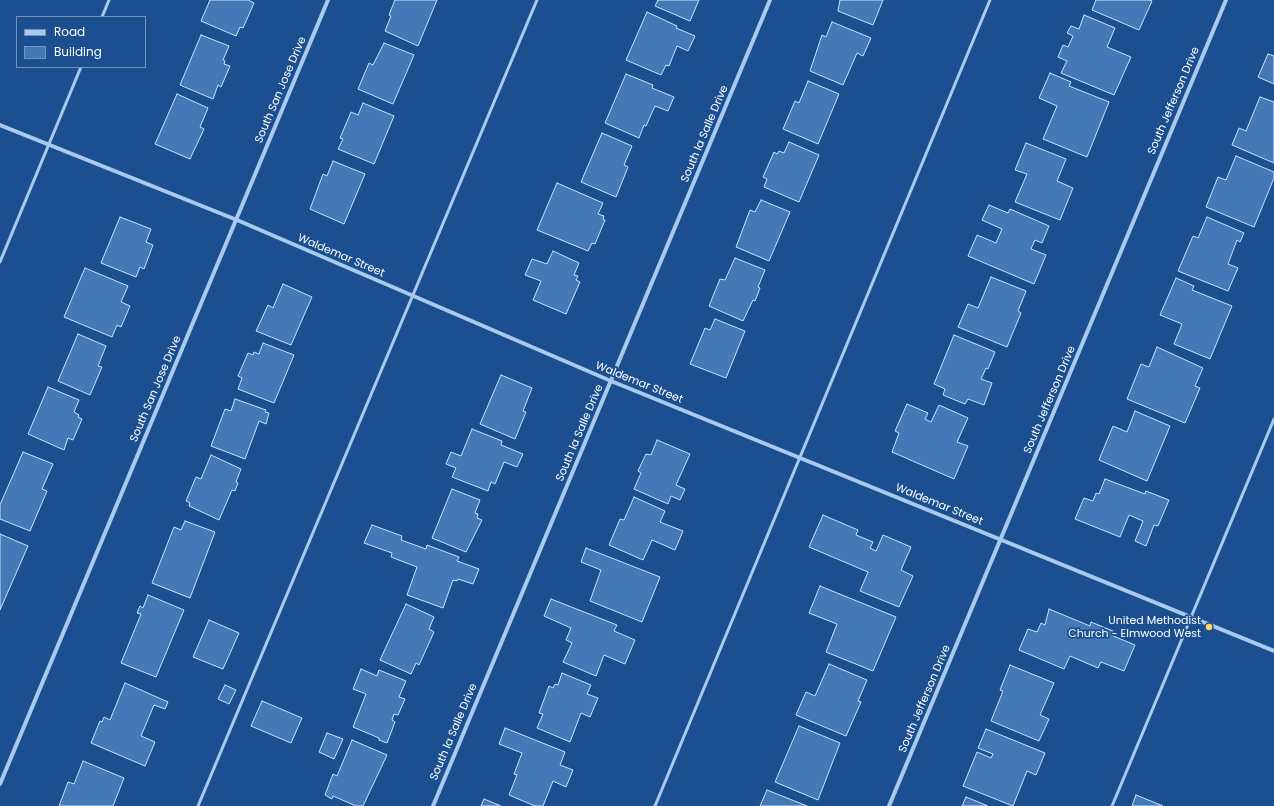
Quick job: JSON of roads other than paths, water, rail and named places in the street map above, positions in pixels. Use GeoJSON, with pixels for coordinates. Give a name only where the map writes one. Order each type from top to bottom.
{"type":"FeatureCollection","features":[{"type":"Feature","properties":{"kind":"street","name":"South San Jose Drive"},"geometry":{"type":"LineString","coordinates":[[0,784],[328,0]]}},
{"type":"Feature","properties":{"kind":"street","name":"South la Salle Drive"},"geometry":{"type":"LineString","coordinates":[[432,806],[770,0]]}},
{"type":"Feature","properties":{"kind":"street","name":"South Jefferson Drive"},"geometry":{"type":"LineString","coordinates":[[889,806],[1226,0]]}},
{"type":"Feature","properties":{"kind":"street","name":"Waldemar Street"},"geometry":{"type":"LineString","coordinates":[[0,125],[236,220],[611,381],[1274,651]]}},
{"type":"Feature","properties":{"kind":"lane"},"geometry":{"type":"LineString","coordinates":[[102,16],[109,0]]}},
{"type":"Feature","properties":{"kind":"lane"},"geometry":{"type":"LineString","coordinates":[[198,806],[537,0]]}},
{"type":"Feature","properties":{"kind":"lane"},"geometry":{"type":"LineString","coordinates":[[655,806],[990,0]]}},
{"type":"Feature","properties":{"kind":"lane"},"geometry":{"type":"LineString","coordinates":[[0,262],[81,68]]}},
{"type":"Feature","properties":{"kind":"lane"},"geometry":{"type":"LineString","coordinates":[[1112,806],[1274,419]]}},
{"type":"Feature","properties":{"kind":"place","name":"United Methodist Church - Elmwood West"},"geometry":{"type":"Point","coordinates":[1209,627]}}]}
